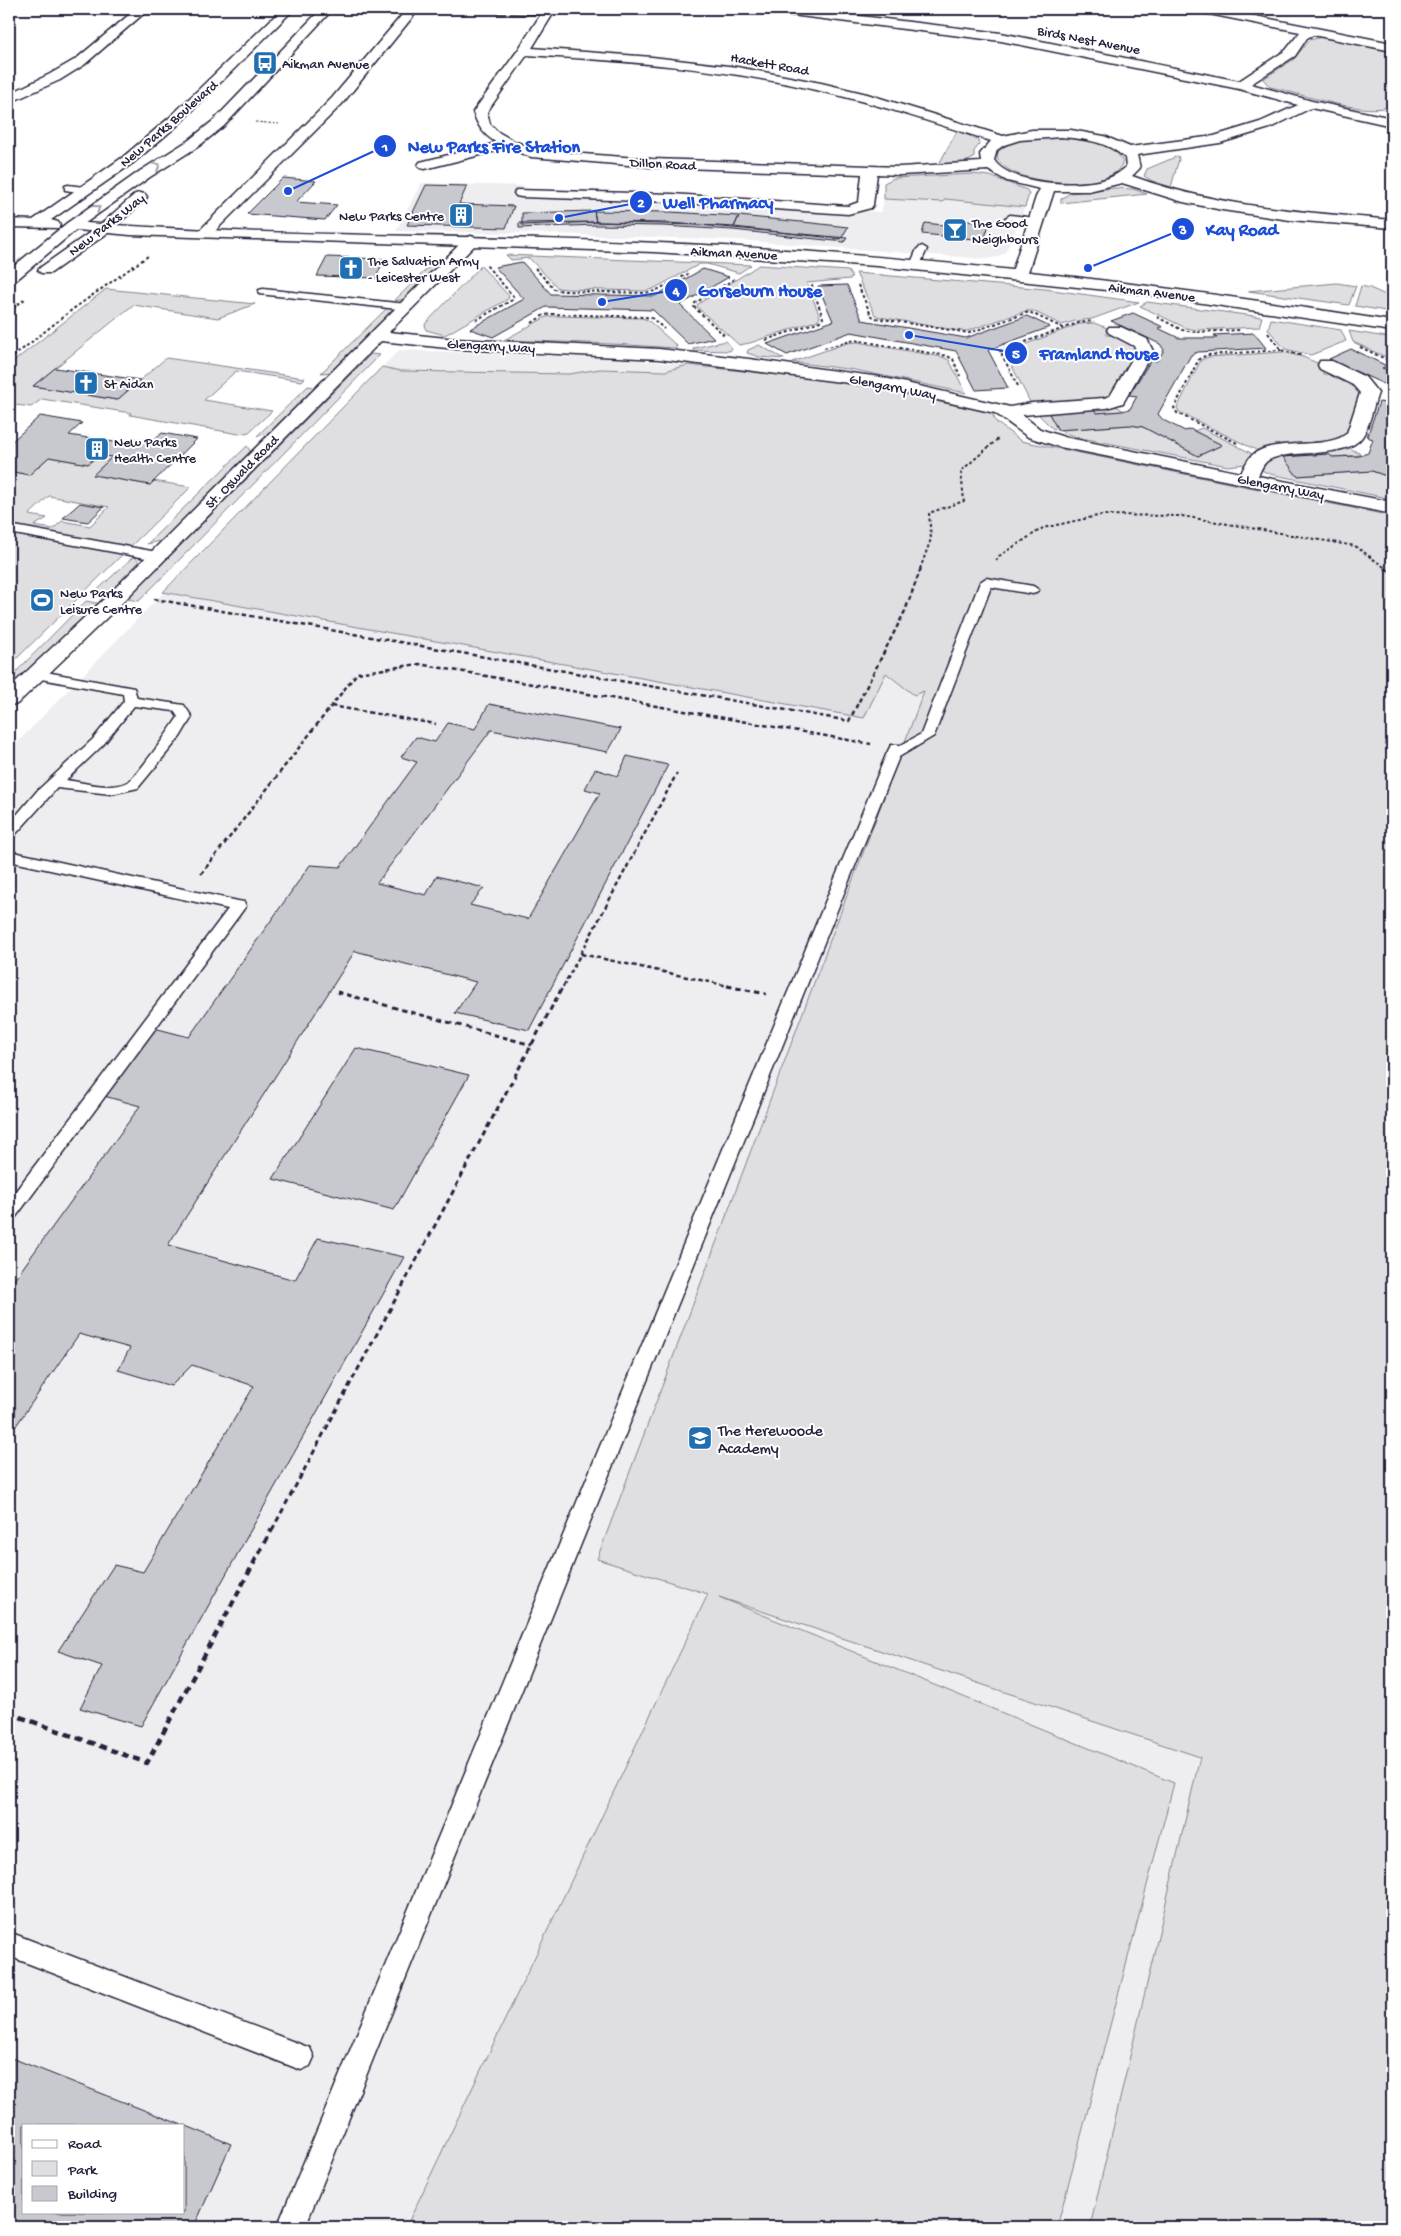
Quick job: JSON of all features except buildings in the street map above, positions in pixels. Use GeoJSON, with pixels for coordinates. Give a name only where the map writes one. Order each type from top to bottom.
{"type":"FeatureCollection","features":[{"type":"Feature","properties":{"kind":"main road"},"geometry":{"type":"LineString","coordinates":[[9,98],[55,77],[80,62],[143,9]]}},
{"type":"Feature","properties":{"kind":"main road","name":"New Parks Boulevard"},"geometry":{"type":"LineString","coordinates":[[36,224],[128,160],[193,104],[288,9]]}},
{"type":"Feature","properties":{"kind":"main road","name":"New Parks Way"},"geometry":{"type":"LineString","coordinates":[[12,285],[72,226],[145,174],[194,143],[219,123],[327,9]]}},
{"type":"Feature","properties":{"kind":"main road"},"geometry":{"type":"LineString","coordinates":[[205,234],[227,209],[337,101],[413,9]]}},
{"type":"Feature","properties":{"kind":"main road"},"geometry":{"type":"LineString","coordinates":[[498,9],[550,10]]}},
{"type":"Feature","properties":{"kind":"main road","name":"Birds Nest Avenue"},"geometry":{"type":"LineString","coordinates":[[775,9],[1002,37],[1241,85],[1310,104],[1392,122]]}},
{"type":"Feature","properties":{"kind":"main road"},"geometry":{"type":"LineString","coordinates":[[1204,9],[1392,47]]}},
{"type":"Feature","properties":{"kind":"main road","name":"Dillon Road"},"geometry":{"type":"LineString","coordinates":[[550,10],[480,112],[484,125],[493,135],[532,153],[652,163],[900,171],[990,166]]}},
{"type":"Feature","properties":{"kind":"main road"},"geometry":{"type":"LineString","coordinates":[[1241,85],[1287,56],[1302,36],[1314,30]]}},
{"type":"Feature","properties":{"kind":"main road"},"geometry":{"type":"LineString","coordinates":[[1379,44],[1392,38]]}},
{"type":"Feature","properties":{"kind":"main road","name":"Hackett Road"},"geometry":{"type":"LineString","coordinates":[[524,50],[689,64],[784,79],[861,96],[1003,140]]}},
{"type":"Feature","properties":{"kind":"main road"},"geometry":{"type":"LineString","coordinates":[[1128,152],[1134,163],[1130,173],[1123,178],[1099,186],[1049,187],[1013,179],[990,166],[987,158],[988,152],[994,145],[1003,140],[1029,134],[1070,134],[1107,142],[1128,152],[1215,140],[1265,125],[1310,104]]}},
{"type":"Feature","properties":{"kind":"main road","name":"New Parks Way"},"geometry":{"type":"LineString","coordinates":[[162,180],[194,143]]}},
{"type":"Feature","properties":{"kind":"main road"},"geometry":{"type":"LineString","coordinates":[[425,165],[509,144]]}},
{"type":"Feature","properties":{"kind":"main road"},"geometry":{"type":"LineString","coordinates":[[571,184],[588,159]]}},
{"type":"Feature","properties":{"kind":"main road"},"geometry":{"type":"LineString","coordinates":[[521,193],[571,184],[672,198],[848,210],[866,205],[870,170]]}},
{"type":"Feature","properties":{"kind":"main road"},"geometry":{"type":"LineString","coordinates":[[1123,178],[1152,190],[1232,208],[1392,224]]}},
{"type":"Feature","properties":{"kind":"main road"},"geometry":{"type":"LineString","coordinates":[[1019,275],[1043,196],[1049,187]]}},
{"type":"Feature","properties":{"kind":"main road","name":"New Parks Way"},"geometry":{"type":"LineString","coordinates":[[12,285],[33,279],[104,229],[148,191]]}},
{"type":"Feature","properties":{"kind":"main road","name":"Aikman Avenue"},"geometry":{"type":"LineString","coordinates":[[9,223],[205,234],[471,241],[722,251],[916,265],[1019,275],[1272,306],[1392,326]]}},
{"type":"Feature","properties":{"kind":"main road","name":"St. Oswald Road"},"geometry":{"type":"LineString","coordinates":[[9,699],[113,602],[471,241]]}},
{"type":"Feature","properties":{"kind":"main road"},"geometry":{"type":"LineString","coordinates":[[1011,412],[1032,408],[1107,403],[1117,399],[1146,351],[1141,343],[1115,330]]}},
{"type":"Feature","properties":{"kind":"main road","name":"Glengarry Way"},"geometry":{"type":"LineString","coordinates":[[377,336],[456,344],[735,356],[880,382],[1011,412],[1024,427],[1037,435],[1060,442],[1392,508]]}},
{"type":"Feature","properties":{"kind":"main road"},"geometry":{"type":"LineString","coordinates":[[1246,479],[1257,461],[1263,456],[1280,451],[1342,444],[1355,435],[1369,393],[1359,381],[1326,365]]}},
{"type":"Feature","properties":{"kind":"lane"},"geometry":{"type":"LineString","coordinates":[[68,188],[84,190]]}},
{"type":"Feature","properties":{"kind":"lane"},"geometry":{"type":"LineString","coordinates":[[1010,218],[1036,221]]}},
{"type":"Feature","properties":{"kind":"lane"},"geometry":{"type":"LineString","coordinates":[[916,265],[922,249]]}},
{"type":"Feature","properties":{"kind":"lane"},"geometry":{"type":"LineString","coordinates":[[263,292],[407,307]]}},
{"type":"Feature","properties":{"kind":"lane"},"geometry":{"type":"LineString","coordinates":[[9,529],[157,556]]}},
{"type":"Feature","properties":{"kind":"lane"},"geometry":{"type":"LineString","coordinates":[[291,2227],[894,752],[927,736],[986,582],[1033,590]]}},
{"type":"Feature","properties":{"kind":"lane"},"geometry":{"type":"LineString","coordinates":[[35,674],[129,691],[131,701]]}},
{"type":"Feature","properties":{"kind":"lane"},"geometry":{"type":"LineString","coordinates":[[54,783],[111,790],[133,785],[175,734],[186,717],[179,708],[131,701]]}},
{"type":"Feature","properties":{"kind":"lane"},"geometry":{"type":"LineString","coordinates":[[9,832],[54,783],[98,742],[131,701]]}},
{"type":"Feature","properties":{"kind":"lane"},"geometry":{"type":"LineString","coordinates":[[9,856],[238,906],[9,1213]]}},
{"type":"Feature","properties":{"kind":"lane"},"geometry":{"type":"LineString","coordinates":[[9,1944],[301,2057]]}},
{"type":"Feature","properties":{"kind":"path"},"geometry":{"type":"LineString","coordinates":[[9,360],[73,310],[152,254]]}},
{"type":"Feature","properties":{"kind":"path"},"geometry":{"type":"LineString","coordinates":[[469,324],[512,300],[513,296],[486,265],[493,264]]}},
{"type":"Feature","properties":{"kind":"path"},"geometry":{"type":"LineString","coordinates":[[532,265],[554,289],[563,291],[645,293],[655,291],[688,274]]}},
{"type":"Feature","properties":{"kind":"path"},"geometry":{"type":"LineString","coordinates":[[731,273],[740,275],[694,304],[694,307],[735,356],[820,321],[823,318],[810,283],[819,282]]}},
{"type":"Feature","properties":{"kind":"path"},"geometry":{"type":"LineString","coordinates":[[856,280],[871,315],[876,318],[969,333],[1029,312],[1063,328]]}},
{"type":"Feature","properties":{"kind":"path"},"geometry":{"type":"LineString","coordinates":[[1150,291],[1144,302],[1134,306],[1182,330],[1194,332],[1264,329]]}},
{"type":"Feature","properties":{"kind":"path"},"geometry":{"type":"LineString","coordinates":[[1264,329],[1272,306]]}},
{"type":"Feature","properties":{"kind":"path"},"geometry":{"type":"LineString","coordinates":[[530,324],[544,315],[553,314],[645,316],[652,318],[665,330]]}},
{"type":"Feature","properties":{"kind":"path"},"geometry":{"type":"LineString","coordinates":[[1032,408],[1000,351],[1078,323],[1094,321]]}},
{"type":"Feature","properties":{"kind":"path"},"geometry":{"type":"LineString","coordinates":[[1264,329],[1281,350]]}},
{"type":"Feature","properties":{"kind":"path"},"geometry":{"type":"LineString","coordinates":[[823,349],[849,340],[855,340],[947,356],[952,359],[963,381]]}},
{"type":"Feature","properties":{"kind":"path"},"geometry":{"type":"LineString","coordinates":[[1358,347],[1392,362]]}},
{"type":"Feature","properties":{"kind":"path"},"geometry":{"type":"LineString","coordinates":[[1263,456],[1177,413],[1174,408],[1199,359],[1207,356],[1281,350],[1311,358],[1326,365]]}},
{"type":"Feature","properties":{"kind":"path"},"geometry":{"type":"LineString","coordinates":[[150,598],[849,721],[904,611],[930,539],[929,512],[964,501],[961,471],[994,441],[1024,427]]}},
{"type":"Feature","properties":{"kind":"path"},"geometry":{"type":"LineString","coordinates":[[986,582],[999,556],[1043,528],[1102,515],[1182,516],[1355,546],[1392,573]]}},
{"type":"Feature","properties":{"kind":"path"},"geometry":{"type":"LineString","coordinates":[[185,894],[357,673],[419,664],[894,752]]}},
{"type":"Feature","properties":{"kind":"path"},"geometry":{"type":"LineString","coordinates":[[331,706],[436,724]]}},
{"type":"Feature","properties":{"kind":"path"},"geometry":{"type":"LineString","coordinates":[[9,1713],[147,1763],[677,773]]}},
{"type":"Feature","properties":{"kind":"path"},"geometry":{"type":"LineString","coordinates":[[581,954],[773,995]]}},
{"type":"Feature","properties":{"kind":"path"},"geometry":{"type":"LineString","coordinates":[[337,992],[532,1045]]}},
{"type":"Feature","properties":{"kind":"path"},"geometry":{"type":"LineString","coordinates":[[9,1892],[13,1894],[9,1902]]}},
{"type":"Feature","properties":{"kind":"shaded area"},"geometry":{"type":"Polygon","coordinates":[[[421,183],[525,186],[521,192],[672,198],[881,212],[884,199],[943,202],[944,199],[1025,207],[1005,253],[998,257],[986,259],[737,240],[396,231],[421,183]]]}},
{"type":"Feature","properties":{"kind":"shaded area","name":"The Herewoode Academy"},"geometry":{"type":"Polygon","coordinates":[[[399,350],[630,359],[851,383],[992,413],[1013,455],[1392,2227],[9,2227],[9,751],[399,350]]]}},
{"type":"Feature","properties":{"kind":"green space"},"geometry":{"type":"Polygon","coordinates":[[[1327,36],[1392,52],[1392,106],[1367,109],[1336,104],[1270,87],[1263,79],[1294,59],[1309,40],[1327,36]]]}},
{"type":"Feature","properties":{"kind":"green space"},"geometry":{"type":"Polygon","coordinates":[[[957,131],[978,139],[979,145],[974,151],[974,158],[963,163],[939,164],[957,131]]]}},
{"type":"Feature","properties":{"kind":"green space"},"geometry":{"type":"Polygon","coordinates":[[[1055,136],[1084,139],[1103,144],[1118,154],[1123,162],[1116,172],[1105,178],[1090,182],[1074,183],[1026,177],[1010,171],[997,159],[998,152],[1010,143],[1025,139],[1055,136]]]}},
{"type":"Feature","properties":{"kind":"green space"},"geometry":{"type":"Polygon","coordinates":[[[1178,156],[1179,159],[1171,187],[1152,181],[1144,176],[1147,169],[1178,156]]]}},
{"type":"Feature","properties":{"kind":"green space"},"geometry":{"type":"Polygon","coordinates":[[[973,174],[990,176],[1027,190],[1029,194],[1025,207],[945,199],[943,202],[884,199],[884,183],[894,178],[973,174]]]}},
{"type":"Feature","properties":{"kind":"green space"},"geometry":{"type":"Polygon","coordinates":[[[1114,188],[1133,189],[1147,194],[1061,203],[1061,199],[1070,193],[1114,188]]]}},
{"type":"Feature","properties":{"kind":"green space"},"geometry":{"type":"Polygon","coordinates":[[[506,255],[751,265],[739,273],[707,264],[700,264],[653,289],[645,291],[566,289],[558,288],[529,258],[511,260],[506,255]]]}},
{"type":"Feature","properties":{"kind":"green space"},"geometry":{"type":"Polygon","coordinates":[[[434,262],[444,264],[407,299],[394,301],[434,262]]]}},
{"type":"Feature","properties":{"kind":"green space"},"geometry":{"type":"Polygon","coordinates":[[[759,265],[848,271],[852,277],[850,279],[807,283],[820,317],[818,320],[739,345],[697,307],[698,304],[759,265]]]}},
{"type":"Feature","properties":{"kind":"green space"},"geometry":{"type":"Polygon","coordinates":[[[481,266],[509,296],[508,299],[445,335],[426,330],[425,324],[481,266]]]}},
{"type":"Feature","properties":{"kind":"green space"},"geometry":{"type":"Polygon","coordinates":[[[856,273],[1045,289],[1139,302],[1092,319],[1062,325],[1033,311],[1026,311],[967,331],[959,331],[875,315],[856,273]]]}},
{"type":"Feature","properties":{"kind":"green space"},"geometry":{"type":"Polygon","coordinates":[[[1337,283],[1356,286],[1349,305],[1248,291],[1337,283]]]}},
{"type":"Feature","properties":{"kind":"green space"},"geometry":{"type":"Polygon","coordinates":[[[1361,286],[1392,298],[1392,312],[1355,306],[1361,286]]]}},
{"type":"Feature","properties":{"kind":"green space"},"geometry":{"type":"Polygon","coordinates":[[[106,289],[255,304],[218,318],[133,305],[33,386],[117,400],[166,358],[305,378],[302,381],[236,371],[204,400],[272,411],[249,432],[239,434],[130,415],[131,413],[42,399],[31,407],[16,405],[9,411],[9,365],[106,289]]]}},
{"type":"Feature","properties":{"kind":"green space"},"geometry":{"type":"Polygon","coordinates":[[[1147,302],[1262,317],[1259,327],[1197,330],[1186,328],[1140,306],[1147,302]]]}},
{"type":"Feature","properties":{"kind":"green space"},"geometry":{"type":"Polygon","coordinates":[[[388,307],[396,311],[335,372],[321,373],[388,307]]]}},
{"type":"Feature","properties":{"kind":"green space"},"geometry":{"type":"Polygon","coordinates":[[[546,317],[642,318],[648,320],[677,346],[676,348],[504,340],[546,317]]]}},
{"type":"Feature","properties":{"kind":"green space"},"geometry":{"type":"Polygon","coordinates":[[[1271,319],[1341,330],[1346,341],[1311,355],[1285,349],[1268,329],[1271,319]]]}},
{"type":"Feature","properties":{"kind":"green space"},"geometry":{"type":"Polygon","coordinates":[[[1094,323],[1107,328],[1106,335],[1122,336],[1140,350],[1113,391],[1108,396],[1100,398],[1031,404],[1006,354],[1008,351],[1079,324],[1094,323]]]}},
{"type":"Feature","properties":{"kind":"green space"},"geometry":{"type":"Polygon","coordinates":[[[1349,331],[1392,338],[1392,360],[1353,342],[1349,331]]]}},
{"type":"Feature","properties":{"kind":"green space"},"geometry":{"type":"Polygon","coordinates":[[[726,341],[732,348],[730,351],[693,350],[694,348],[726,341]]]}},
{"type":"Feature","properties":{"kind":"green space"},"geometry":{"type":"Polygon","coordinates":[[[857,342],[942,357],[949,360],[966,393],[855,370],[792,362],[847,343],[857,342]]]}},
{"type":"Feature","properties":{"kind":"green space"},"geometry":{"type":"Polygon","coordinates":[[[759,345],[784,359],[759,357],[747,353],[748,350],[759,345]]]}},
{"type":"Feature","properties":{"kind":"green space"},"geometry":{"type":"Polygon","coordinates":[[[1283,352],[1303,357],[1322,365],[1323,374],[1345,378],[1357,387],[1361,393],[1346,434],[1336,440],[1275,446],[1258,451],[1179,412],[1177,408],[1201,360],[1208,357],[1283,352]]]}},
{"type":"Feature","properties":{"kind":"green space"},"geometry":{"type":"Polygon","coordinates":[[[371,354],[380,355],[139,601],[127,599],[371,354]]]}},
{"type":"Feature","properties":{"kind":"green space"},"geometry":{"type":"Polygon","coordinates":[[[688,365],[851,383],[992,413],[996,422],[1021,441],[1392,516],[1392,2227],[1090,2227],[1200,1757],[719,1597],[1174,1783],[1057,2227],[406,2227],[708,1594],[597,1559],[924,691],[914,695],[886,673],[864,718],[163,592],[382,367],[401,371],[569,374],[600,369],[665,371],[688,365]]]}},
{"type":"Feature","properties":{"kind":"green space"},"geometry":{"type":"Polygon","coordinates":[[[308,386],[319,388],[275,431],[257,436],[308,386]]]}},
{"type":"Feature","properties":{"kind":"green space"},"geometry":{"type":"Polygon","coordinates":[[[1113,404],[1124,411],[1097,413],[1052,412],[1113,404]]]}},
{"type":"Feature","properties":{"kind":"green space"},"geometry":{"type":"Polygon","coordinates":[[[1048,413],[1058,430],[1130,425],[1143,427],[1198,456],[1221,445],[1194,431],[1202,428],[1251,453],[1251,456],[1245,464],[1228,466],[1076,437],[1052,428],[1038,414],[1048,413]]]}},
{"type":"Feature","properties":{"kind":"green space"},"geometry":{"type":"Polygon","coordinates":[[[247,446],[252,454],[164,540],[147,544],[247,446]]]}},
{"type":"Feature","properties":{"kind":"green space"},"geometry":{"type":"Polygon","coordinates":[[[1348,447],[1362,455],[1332,457],[1329,454],[1284,457],[1297,476],[1372,471],[1392,478],[1392,499],[1263,471],[1262,467],[1268,460],[1277,456],[1348,447]]]}},
{"type":"Feature","properties":{"kind":"green space","name":"New Parks Leisure Centre"},"geometry":{"type":"Polygon","coordinates":[[[98,455],[112,457],[93,475],[150,485],[153,481],[191,487],[9,666],[9,471],[29,475],[49,457],[88,464],[98,455]],[[49,496],[29,515],[47,518],[34,526],[53,529],[62,521],[90,526],[109,507],[49,496]]]}},
{"type":"Feature","properties":{"kind":"green space"},"geometry":{"type":"Polygon","coordinates":[[[134,556],[141,564],[107,597],[93,594],[134,556]]]}},
{"type":"Feature","properties":{"kind":"green space"},"geometry":{"type":"Polygon","coordinates":[[[86,601],[101,604],[15,687],[9,689],[9,679],[86,601]]]}},
{"type":"Feature","properties":{"kind":"place","name":"Aikman Avenue"},"geometry":{"type":"Point","coordinates":[265,63]}},
{"type":"Feature","properties":{"kind":"place","name":"New Parks Fire Station"},"geometry":{"type":"Point","coordinates":[288,191]}},
{"type":"Feature","properties":{"kind":"place","name":"New Parks Centre"},"geometry":{"type":"Point","coordinates":[461,215]}},
{"type":"Feature","properties":{"kind":"place","name":"Well Pharmacy"},"geometry":{"type":"Point","coordinates":[559,218]}},
{"type":"Feature","properties":{"kind":"place","name":"The Good Neighbours"},"geometry":{"type":"Point","coordinates":[955,230]}},
{"type":"Feature","properties":{"kind":"place","name":"The Salvation Army - Leicester West"},"geometry":{"type":"Point","coordinates":[351,268]}},
{"type":"Feature","properties":{"kind":"place","name":"Kay Road"},"geometry":{"type":"Point","coordinates":[1088,268]}},
{"type":"Feature","properties":{"kind":"place","name":"Gorseburn House"},"geometry":{"type":"Point","coordinates":[602,302]}},
{"type":"Feature","properties":{"kind":"place","name":"Framland House"},"geometry":{"type":"Point","coordinates":[909,335]}},
{"type":"Feature","properties":{"kind":"place","name":"St Aidan"},"geometry":{"type":"Point","coordinates":[86,383]}},
{"type":"Feature","properties":{"kind":"place","name":"New Parks Health Centre"},"geometry":{"type":"Point","coordinates":[97,449]}},
{"type":"Feature","properties":{"kind":"place","name":"New Parks Leisure Centre"},"geometry":{"type":"Point","coordinates":[42,600]}},
{"type":"Feature","properties":{"kind":"place","name":"The Herewoode Academy"},"geometry":{"type":"Point","coordinates":[700,1438]}}]}
